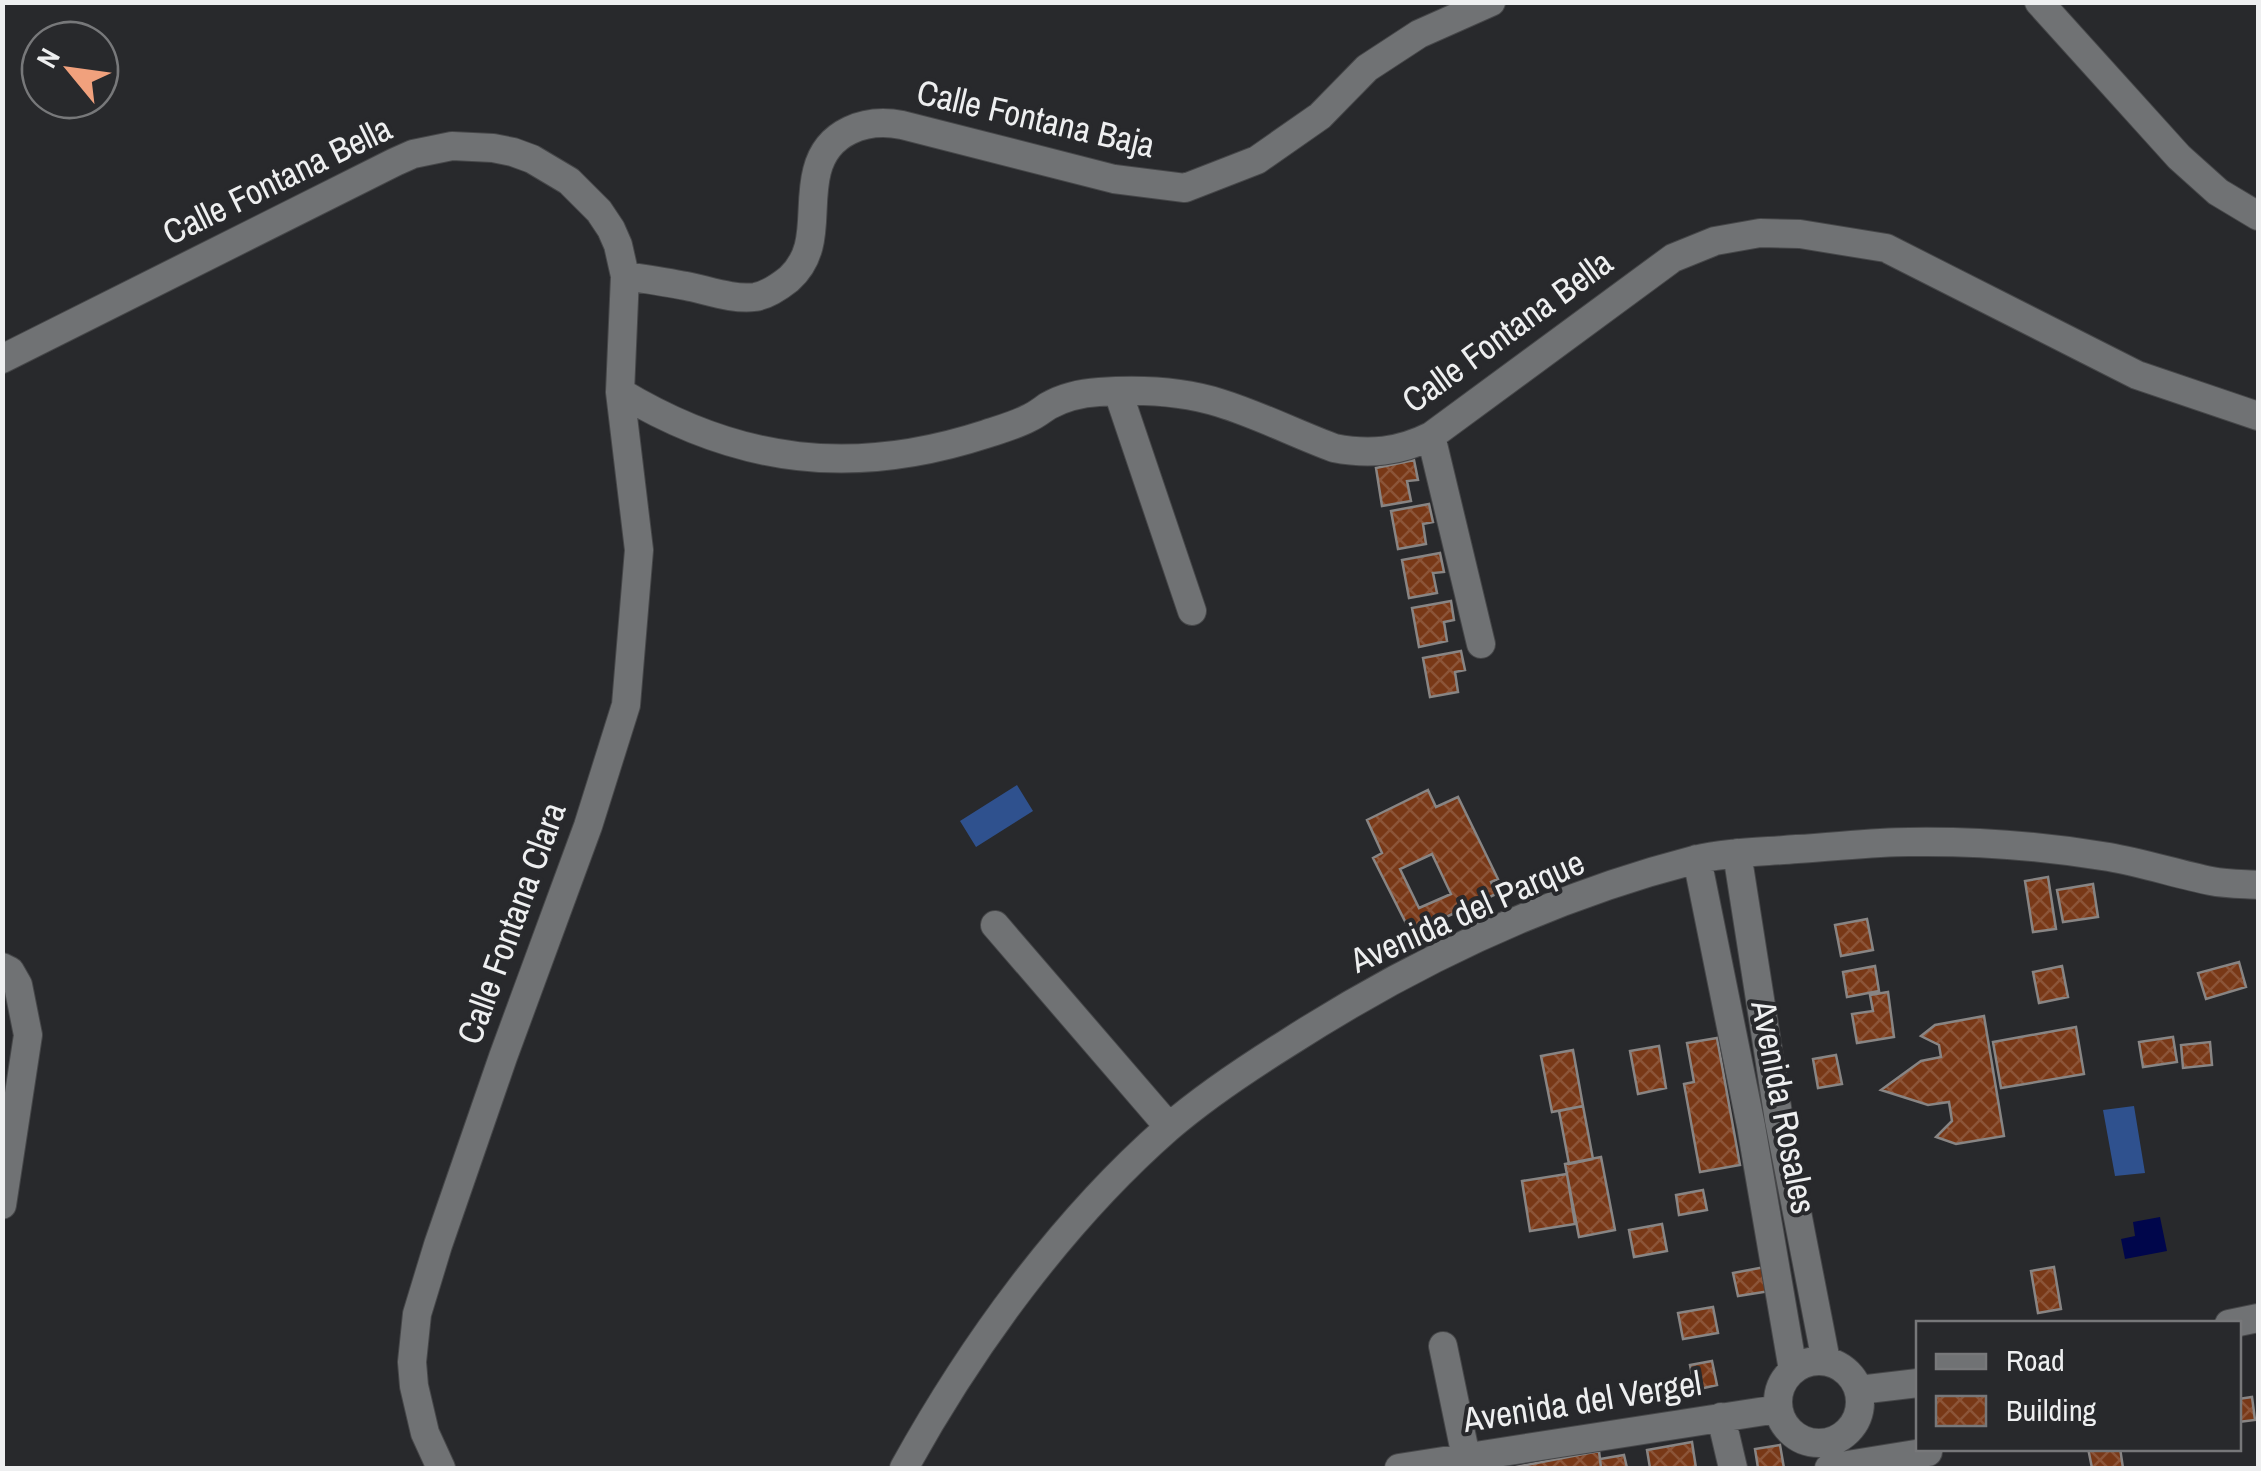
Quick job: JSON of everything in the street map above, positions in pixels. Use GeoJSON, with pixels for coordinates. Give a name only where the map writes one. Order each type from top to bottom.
{"type":"FeatureCollection","features":[{"type":"Feature","properties":{"kind":"street","name":"Calle Fontana Baja"},"geometry":{"type":"LineString","coordinates":[[625,276],[752,298],[784,283],[801,266],[811,243],[820,160],[834,140],[866,124],[890,122],[1114,178],[1185,188],[1257,160],[1320,116],[1367,68],[1419,34],[1491,2]]}},
{"type":"Feature","properties":{"kind":"street"},"geometry":{"type":"LineString","coordinates":[[2039,2],[2179,156],[2218,192],[2258,216]]}},
{"type":"Feature","properties":{"kind":"street","name":"Calle Fontana Bella"},"geometry":{"type":"LineString","coordinates":[[2,359],[395,162],[452,146],[493,148],[542,164],[569,181],[599,211],[618,245],[625,276],[620,392],[708,436],[772,453],[834,460],[895,456],[955,444],[1014,425],[1069,397],[1102,392],[1173,393],[1207,399],[1334,448],[1382,452],[1431,436],[1673,258],[1715,240],[1780,232],[1886,248],[2137,375],[2258,416]]}},
{"type":"Feature","properties":{"kind":"street","name":"Calle Fontana Clara"},"geometry":{"type":"LineString","coordinates":[[441,1468],[425,1433],[414,1386],[417,1314],[503,1057],[588,826],[626,706],[639,550],[620,392]]}},
{"type":"Feature","properties":{"kind":"street"},"geometry":{"type":"LineString","coordinates":[[1118,392],[1192,611]]}},
{"type":"Feature","properties":{"kind":"street"},"geometry":{"type":"LineString","coordinates":[[1431,436],[1482,644]]}},
{"type":"Feature","properties":{"kind":"street","name":"Avenida del Parque"},"geometry":{"type":"LineString","coordinates":[[904,1468],[961,1374],[1023,1286],[1093,1204],[1169,1127],[1315,1025],[1473,941],[1546,910],[1697,859],[1904,842],[2007,844],[2110,858],[2214,882],[2258,885]]}},
{"type":"Feature","properties":{"kind":"street","name":"Avenida Rosales"},"geometry":{"type":"LineString","coordinates":[[1737,854],[1779,1120],[1826,1361]]}},
{"type":"Feature","properties":{"kind":"street","name":"Avenida Rosales"},"geometry":{"type":"LineString","coordinates":[[1697,859],[1751,1126],[1793,1370]]}},
{"type":"Feature","properties":{"kind":"street"},"geometry":{"type":"LineString","coordinates":[[995,925],[1169,1127]]}},
{"type":"Feature","properties":{"kind":"street"},"geometry":{"type":"LineString","coordinates":[[2,966],[18,985],[28,1035],[2,1204]]}},
{"type":"Feature","properties":{"kind":"street"},"geometry":{"type":"LineString","coordinates":[[1751,1126],[1779,1120]]}},
{"type":"Feature","properties":{"kind":"street"},"geometry":{"type":"LineString","coordinates":[[1444,1346],[1466,1457]]}},
{"type":"Feature","properties":{"kind":"street"},"geometry":{"type":"LineString","coordinates":[[1829,1460],[1839,1438],[1857,1418],[1858,1390],[1846,1371],[1826,1361],[1808,1362],[1793,1370],[1778,1393],[1778,1410],[1789,1431],[1813,1444],[1829,1460],[1929,1456]]}},
{"type":"Feature","properties":{"kind":"street"},"geometry":{"type":"LineString","coordinates":[[1858,1390],[1916,1389]]}},
{"type":"Feature","properties":{"kind":"street","name":"Avenida del Vergel"},"geometry":{"type":"LineString","coordinates":[[1399,1468],[1778,1410]]}},
{"type":"Feature","properties":{"kind":"street"},"geometry":{"type":"LineString","coordinates":[[1721,1417],[1732,1468]]}},
{"type":"Feature","properties":{"kind":"shaded area"},"geometry":{"type":"Polygon","coordinates":[[[1017,785],[1033,811],[976,847],[960,821],[1017,785]]]}},
{"type":"Feature","properties":{"kind":"shaded area"},"geometry":{"type":"Polygon","coordinates":[[[2134,1106],[2145,1173],[2115,1176],[2103,1110],[2134,1106]]]}},
{"type":"Feature","properties":{"kind":"shaded area"},"geometry":{"type":"Polygon","coordinates":[[[2160,1217],[2167,1251],[2125,1259],[2121,1239],[2135,1236],[2133,1222],[2160,1217]]]}},
{"type":"Feature","properties":{"kind":"building"},"geometry":{"type":"Polygon","coordinates":[[[1414,460],[1418,480],[1407,481],[1411,501],[1382,506],[1376,468],[1414,460]]]}},
{"type":"Feature","properties":{"kind":"building"},"geometry":{"type":"Polygon","coordinates":[[[1429,504],[1433,522],[1423,524],[1426,544],[1398,549],[1391,511],[1429,504]]]}},
{"type":"Feature","properties":{"kind":"building"},"geometry":{"type":"Polygon","coordinates":[[[1440,553],[1444,572],[1433,573],[1437,593],[1409,598],[1402,560],[1440,553]]]}},
{"type":"Feature","properties":{"kind":"building"},"geometry":{"type":"Polygon","coordinates":[[[1451,601],[1454,620],[1444,622],[1447,641],[1419,647],[1412,608],[1451,601]]]}},
{"type":"Feature","properties":{"kind":"building"},"geometry":{"type":"Polygon","coordinates":[[[1461,651],[1465,670],[1455,672],[1458,692],[1430,697],[1423,658],[1461,651]]]}},
{"type":"Feature","properties":{"kind":"building"},"geometry":{"type":"Polygon","coordinates":[[[1428,790],[1436,807],[1458,797],[1498,879],[1491,882],[1496,894],[1411,933],[1373,858],[1382,853],[1367,820],[1428,790]],[[1432,854],[1400,869],[1419,908],[1451,894],[1432,854]]]}},
{"type":"Feature","properties":{"kind":"building"},"geometry":{"type":"Polygon","coordinates":[[[2048,877],[2056,929],[2033,932],[2025,881],[2048,877]]]}},
{"type":"Feature","properties":{"kind":"building"},"geometry":{"type":"Polygon","coordinates":[[[2093,884],[2098,917],[2063,922],[2057,890],[2093,884]]]}},
{"type":"Feature","properties":{"kind":"building"},"geometry":{"type":"Polygon","coordinates":[[[1867,919],[1873,950],[1841,956],[1835,925],[1867,919]]]}},
{"type":"Feature","properties":{"kind":"building"},"geometry":{"type":"Polygon","coordinates":[[[2239,962],[2246,987],[2206,999],[2198,973],[2239,962]]]}},
{"type":"Feature","properties":{"kind":"building"},"geometry":{"type":"Polygon","coordinates":[[[1875,966],[1879,991],[1847,997],[1843,972],[1875,966]]]}},
{"type":"Feature","properties":{"kind":"building"},"geometry":{"type":"Polygon","coordinates":[[[2062,966],[2068,997],[2039,1003],[2033,972],[2062,966]]]}},
{"type":"Feature","properties":{"kind":"building"},"geometry":{"type":"Polygon","coordinates":[[[1888,992],[1894,1037],[1857,1043],[1852,1014],[1873,1011],[1870,995],[1888,992]]]}},
{"type":"Feature","properties":{"kind":"building"},"geometry":{"type":"Polygon","coordinates":[[[1984,1016],[2004,1136],[1956,1144],[1936,1137],[1952,1121],[1949,1102],[1928,1105],[1881,1090],[1921,1061],[1941,1057],[1939,1045],[1921,1036],[1935,1025],[1984,1016]]]}},
{"type":"Feature","properties":{"kind":"building"},"geometry":{"type":"Polygon","coordinates":[[[2076,1027],[2084,1074],[2001,1088],[1993,1042],[2076,1027]]]}},
{"type":"Feature","properties":{"kind":"building"},"geometry":{"type":"Polygon","coordinates":[[[2173,1037],[2177,1062],[2143,1067],[2139,1042],[2173,1037]]]}},
{"type":"Feature","properties":{"kind":"building"},"geometry":{"type":"Polygon","coordinates":[[[1717,1038],[1740,1165],[1700,1172],[1684,1084],[1694,1082],[1687,1043],[1717,1038]]]}},
{"type":"Feature","properties":{"kind":"building"},"geometry":{"type":"Polygon","coordinates":[[[2210,1042],[2212,1065],[2183,1068],[2181,1045],[2210,1042]]]}},
{"type":"Feature","properties":{"kind":"building"},"geometry":{"type":"Polygon","coordinates":[[[1659,1046],[1666,1088],[1638,1094],[1630,1051],[1659,1046]]]}},
{"type":"Feature","properties":{"kind":"building"},"geometry":{"type":"Polygon","coordinates":[[[1573,1050],[1583,1106],[1552,1112],[1541,1056],[1573,1050]]]}},
{"type":"Feature","properties":{"kind":"building"},"geometry":{"type":"Polygon","coordinates":[[[1836,1055],[1842,1084],[1818,1088],[1813,1059],[1836,1055]]]}},
{"type":"Feature","properties":{"kind":"building"},"geometry":{"type":"Polygon","coordinates":[[[1583,1106],[1593,1159],[1569,1164],[1559,1111],[1583,1106]]]}},
{"type":"Feature","properties":{"kind":"building"},"geometry":{"type":"Polygon","coordinates":[[[1601,1157],[1615,1230],[1579,1237],[1565,1164],[1601,1157]]]}},
{"type":"Feature","properties":{"kind":"building"},"geometry":{"type":"Polygon","coordinates":[[[1567,1174],[1575,1224],[1530,1231],[1522,1181],[1567,1174]]]}},
{"type":"Feature","properties":{"kind":"building"},"geometry":{"type":"Polygon","coordinates":[[[1703,1190],[1707,1210],[1679,1215],[1676,1195],[1703,1190]]]}},
{"type":"Feature","properties":{"kind":"building"},"geometry":{"type":"Polygon","coordinates":[[[1662,1224],[1667,1251],[1634,1257],[1629,1230],[1662,1224]]]}},
{"type":"Feature","properties":{"kind":"building"},"geometry":{"type":"Polygon","coordinates":[[[1765,1267],[1770,1291],[1738,1296],[1733,1273],[1765,1267]]]}},
{"type":"Feature","properties":{"kind":"building"},"geometry":{"type":"Polygon","coordinates":[[[2054,1267],[2061,1309],[2038,1313],[2031,1271],[2054,1267]]]}},
{"type":"Feature","properties":{"kind":"building"},"geometry":{"type":"Polygon","coordinates":[[[1713,1307],[1718,1333],[1683,1339],[1678,1313],[1713,1307]]]}},
{"type":"Feature","properties":{"kind":"building"},"geometry":{"type":"Polygon","coordinates":[[[1712,1361],[1717,1385],[1695,1390],[1690,1365],[1712,1361]]]}},
{"type":"Feature","properties":{"kind":"building"},"geometry":{"type":"Polygon","coordinates":[[[2252,1397],[2255,1420],[2241,1422],[2241,1399],[2252,1397]]]}},
{"type":"Feature","properties":{"kind":"building"},"geometry":{"type":"Polygon","coordinates":[[[1692,1442],[1696,1468],[1650,1468],[1647,1450],[1692,1442]]]}},
{"type":"Feature","properties":{"kind":"building"},"geometry":{"type":"Polygon","coordinates":[[[1780,1445],[1784,1468],[1758,1468],[1755,1449],[1780,1445]]]}},
{"type":"Feature","properties":{"kind":"building"},"geometry":{"type":"Polygon","coordinates":[[[1599,1451],[1601,1468],[1511,1468],[1599,1451]]]}},
{"type":"Feature","properties":{"kind":"building"},"geometry":{"type":"Polygon","coordinates":[[[2089,1451],[2120,1451],[2123,1468],[2092,1468],[2089,1451]]]}},
{"type":"Feature","properties":{"kind":"building"},"geometry":{"type":"Polygon","coordinates":[[[1624,1455],[1627,1468],[1601,1468],[1600,1459],[1624,1455]]]}}]}
